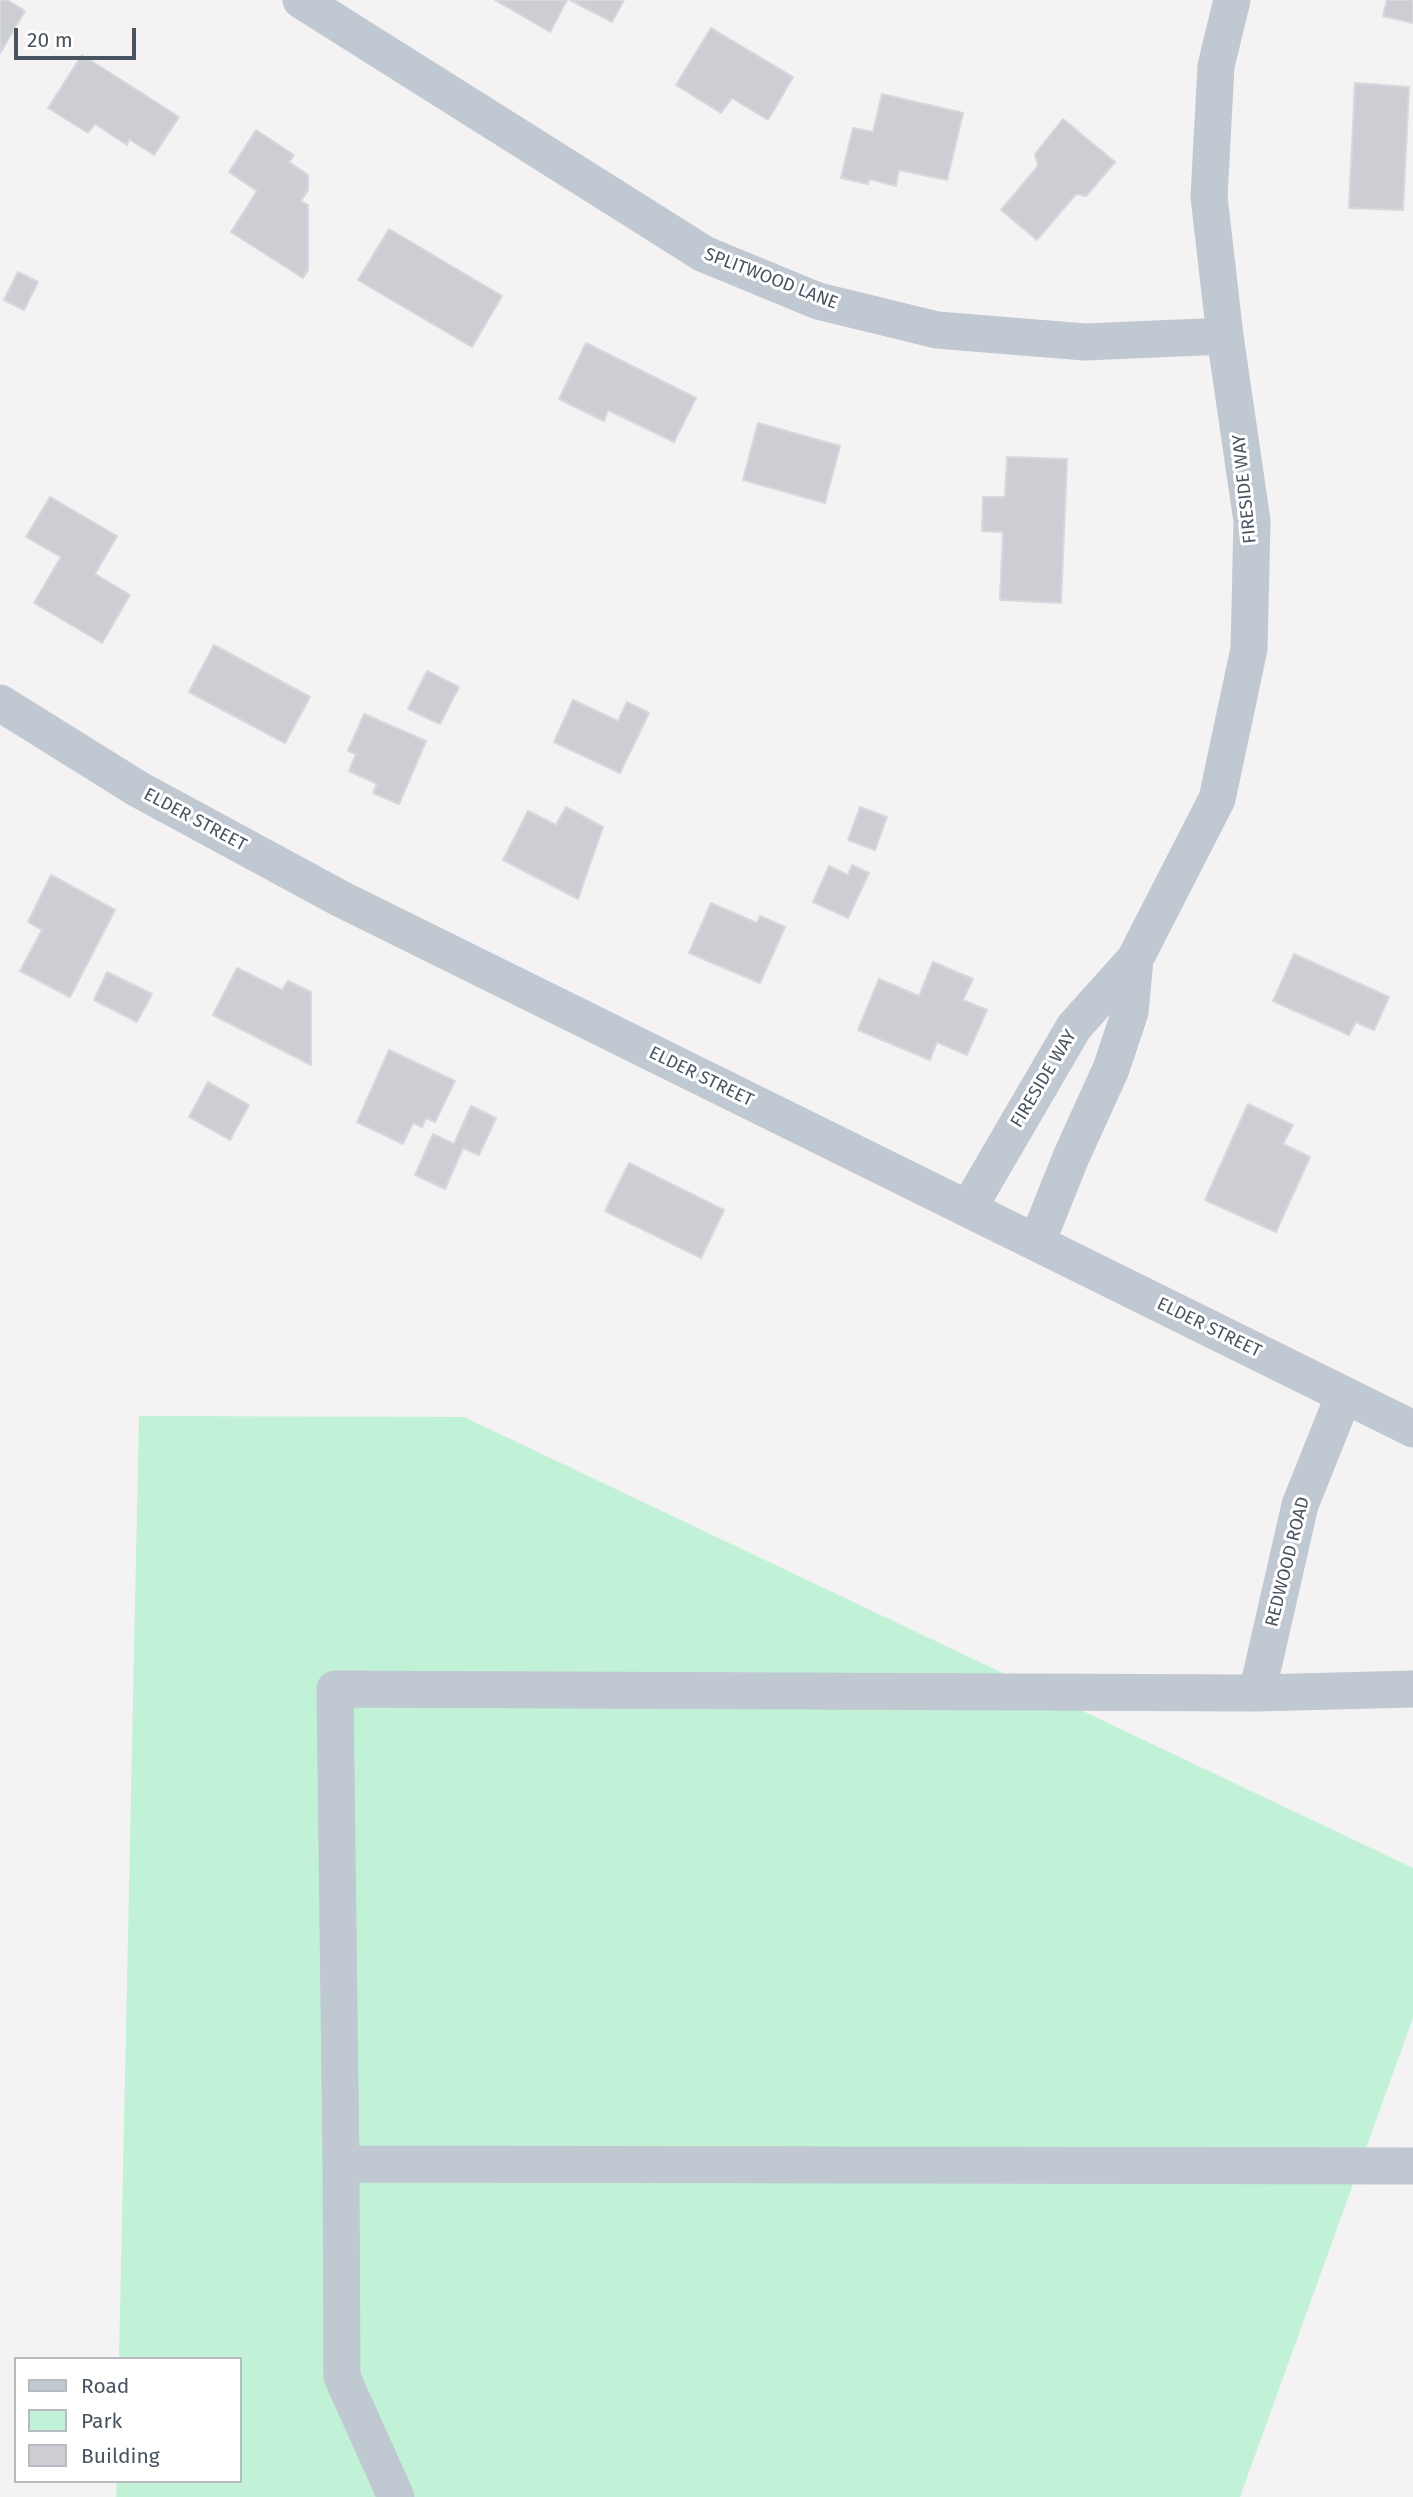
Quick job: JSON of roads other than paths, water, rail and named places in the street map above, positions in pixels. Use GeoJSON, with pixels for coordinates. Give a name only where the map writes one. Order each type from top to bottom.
{"type":"FeatureCollection","features":[{"type":"Feature","properties":{"kind":"street","name":"SPLITWOOD LANE"},"geometry":{"type":"LineString","coordinates":[[302,0],[704,254],[818,301],[937,330],[1085,342],[1225,336]]}},
{"type":"Feature","properties":{"kind":"street","name":"FIRESIDE WAY"},"geometry":{"type":"LineString","coordinates":[[968,1209],[1074,1027],[1135,959],[1217,799],[1249,649],[1252,521],[1225,336],[1209,197],[1216,66],[1232,0]]}},
{"type":"Feature","properties":{"kind":"street","name":"ELDER STREET"},"geometry":{"type":"LineString","coordinates":[[0,703],[138,789],[341,899],[1413,1429]]}},
{"type":"Feature","properties":{"kind":"street","name":"FIRESIDE WAY"},"geometry":{"type":"LineString","coordinates":[[1037,1242],[1071,1157],[1111,1069],[1130,1012],[1135,959]]}},
{"type":"Feature","properties":{"kind":"street","name":"REDWOOD ROAD"},"geometry":{"type":"LineString","coordinates":[[1257,1693],[1300,1505],[1343,1395]]}},
{"type":"Feature","properties":{"kind":"street"},"geometry":{"type":"LineString","coordinates":[[396,2497],[342,2376],[335,1689],[1257,1693],[1413,1689]]}},
{"type":"Feature","properties":{"kind":"street"},"geometry":{"type":"LineString","coordinates":[[341,2164],[1413,2166]]}}]}
